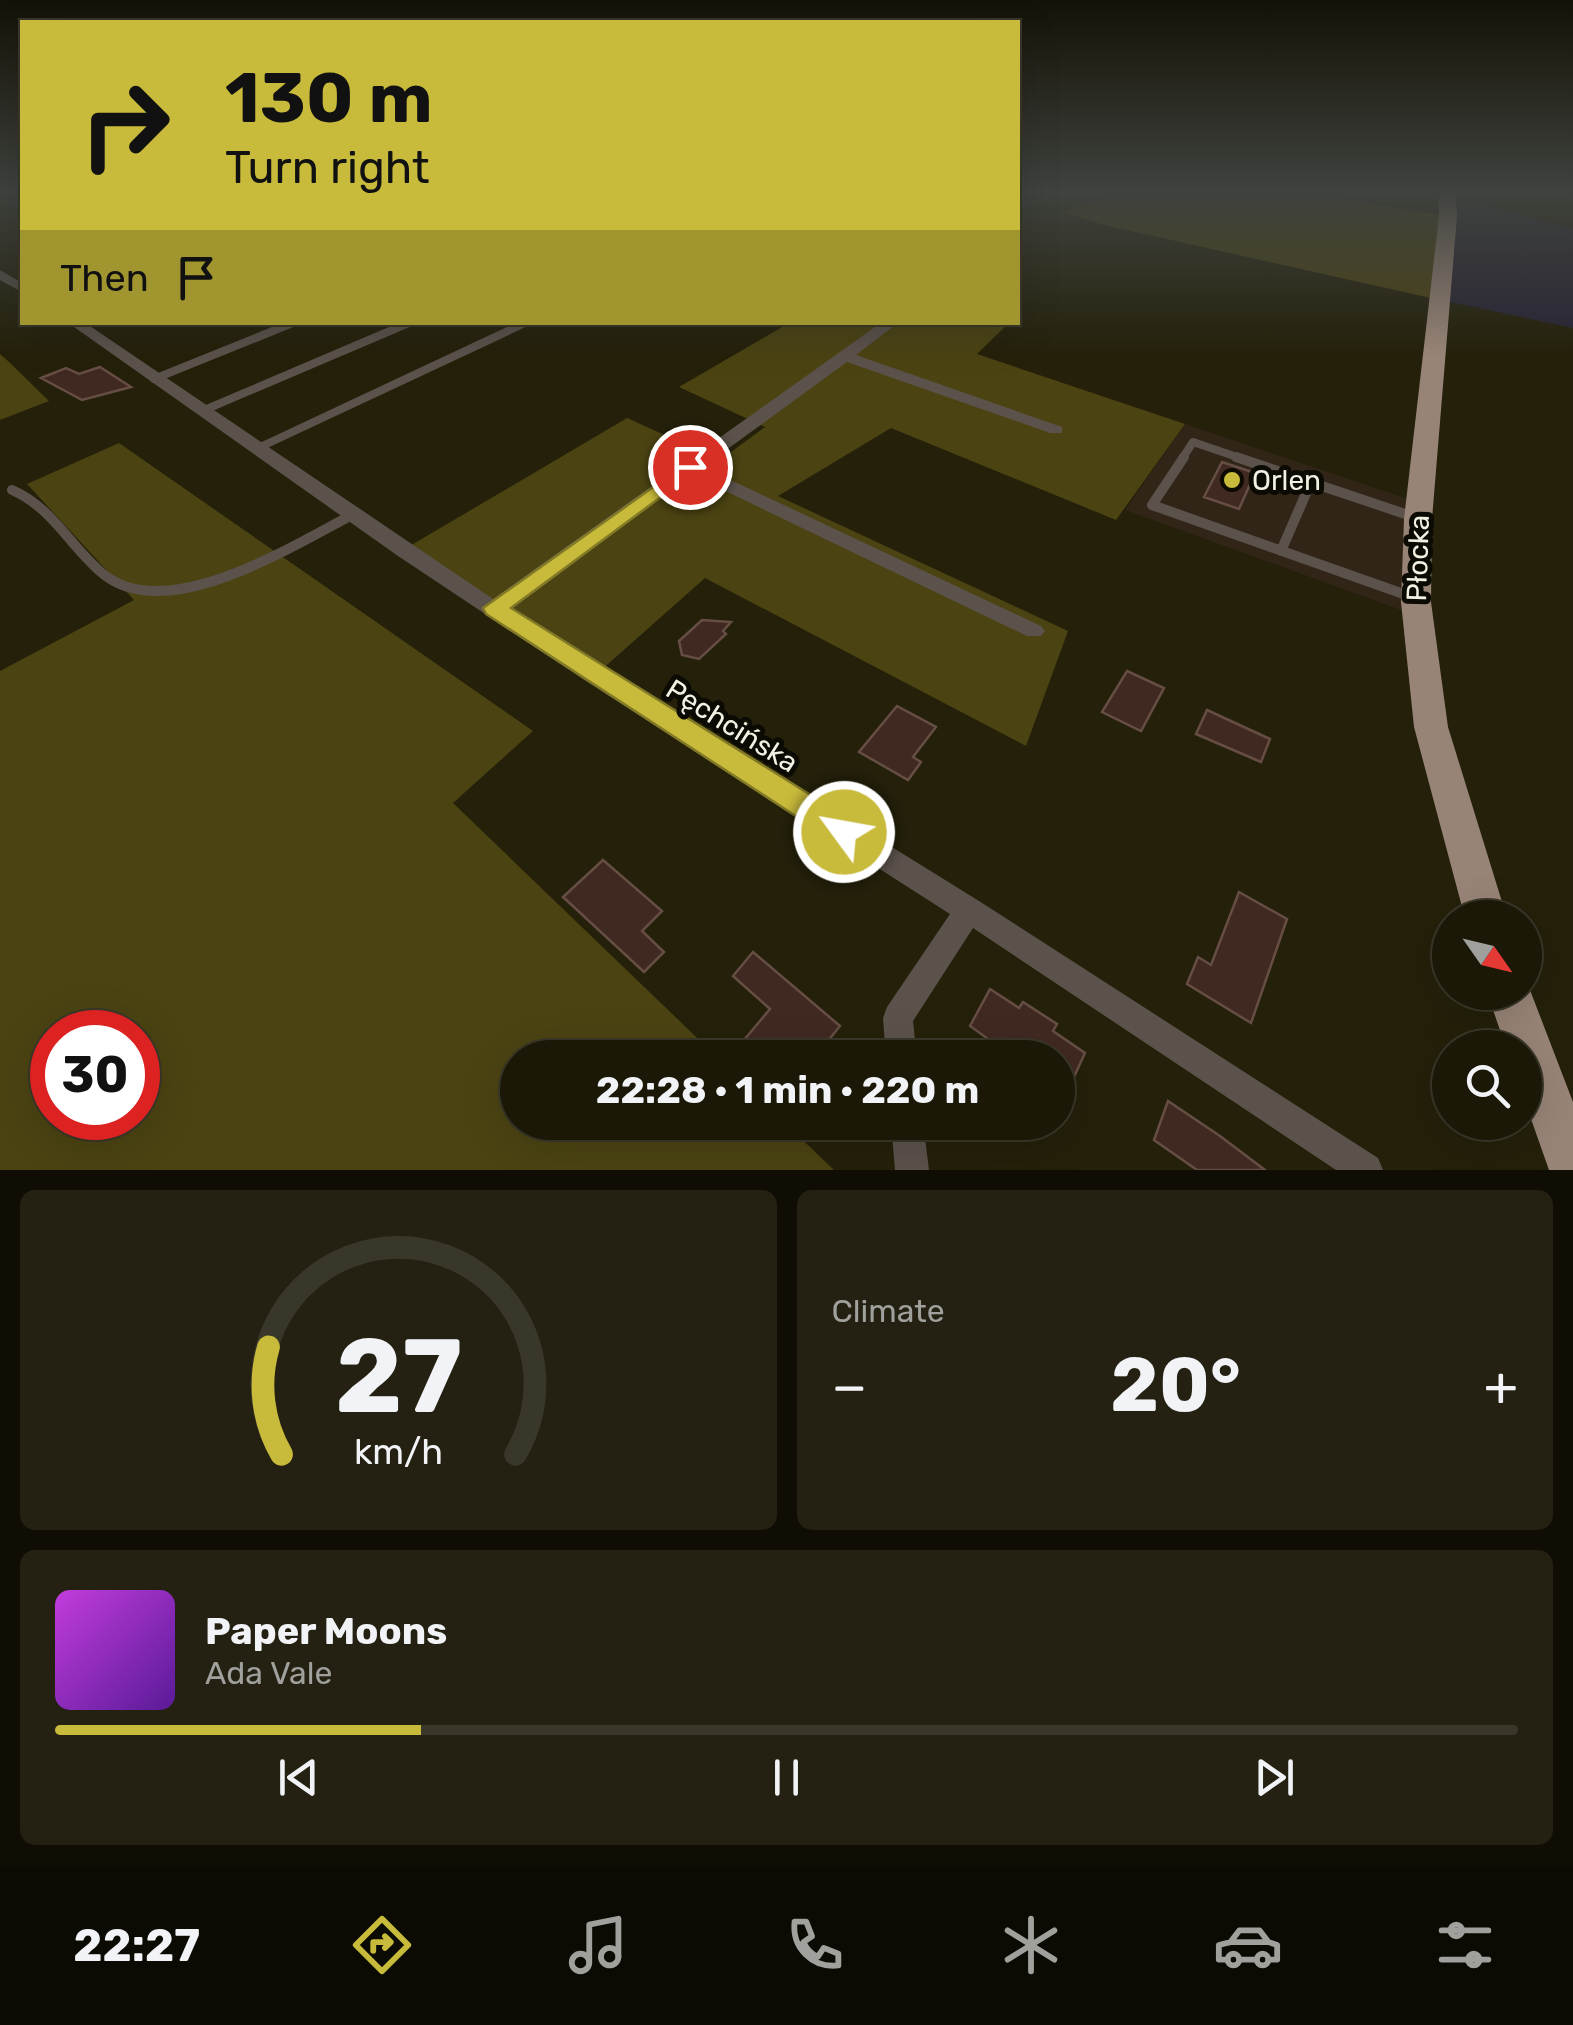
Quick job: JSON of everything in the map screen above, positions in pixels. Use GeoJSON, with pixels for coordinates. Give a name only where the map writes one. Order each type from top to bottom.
{"type":"FeatureCollection","features":[{"type":"Feature","properties":{"kind":"main road","name":"Płocka"},"geometry":{"type":"LineString","coordinates":[[1445,247],[1418,518],[1416,598],[1431,727],[1481,900]]}},
{"type":"Feature","properties":{"kind":"main road"},"geometry":{"type":"LineString","coordinates":[[1516,1010],[1573,1168]]}},
{"type":"Feature","properties":{"kind":"street","name":"Pęchcińska"},"geometry":{"type":"LineString","coordinates":[[78,325],[352,515],[1366,1170]]}},
{"type":"Feature","properties":{"kind":"street"},"geometry":{"type":"LineString","coordinates":[[494,608],[888,325]]}},
{"type":"Feature","properties":{"kind":"street"},"geometry":{"type":"LineString","coordinates":[[845,356],[1056,430]]}},
{"type":"Feature","properties":{"kind":"street"},"geometry":{"type":"LineString","coordinates":[[690,467],[1034,631]]}},
{"type":"Feature","properties":{"kind":"street"},"geometry":{"type":"LineString","coordinates":[[900,1040],[898,1018],[969,910]]}},
{"type":"Feature","properties":{"kind":"street"},"geometry":{"type":"LineString","coordinates":[[910,1140],[912,1170]]}},
{"type":"Feature","properties":{"kind":"lane"},"geometry":{"type":"LineString","coordinates":[[154,379],[288,325]]}},
{"type":"Feature","properties":{"kind":"lane"},"geometry":{"type":"LineString","coordinates":[[202,412],[404,325]]}},
{"type":"Feature","properties":{"kind":"lane"},"geometry":{"type":"LineString","coordinates":[[256,449],[522,325]]}},
{"type":"Feature","properties":{"kind":"lane"},"geometry":{"type":"LineString","coordinates":[[1416,598],[1152,505],[1192,442],[1418,518]]}},
{"type":"Feature","properties":{"kind":"lane"},"geometry":{"type":"LineString","coordinates":[[1281,551],[1311,482]]}},
{"type":"Feature","properties":{"kind":"lane"},"geometry":{"type":"LineString","coordinates":[[12,490],[36,498],[107,578],[144,592],[190,588],[352,515]]}},
{"type":"Feature","properties":{"kind":"shaded area"},"geometry":{"type":"Polygon","coordinates":[[[1201,247],[1445,247],[1440,300],[1201,247]]]}},
{"type":"Feature","properties":{"kind":"shaded area"},"geometry":{"type":"Polygon","coordinates":[[[1445,247],[1573,247],[1573,328],[1440,300],[1445,247]]]}},
{"type":"Feature","properties":{"kind":"shaded area"},"geometry":{"type":"Polygon","coordinates":[[[786,325],[1007,325],[977,354],[1185,424],[1116,520],[891,428],[778,496],[1068,631],[1026,746],[705,578],[599,672],[403,550],[627,418],[720,460],[765,427],[679,387],[786,325]]]}},
{"type":"Feature","properties":{"kind":"shaded area"},"geometry":{"type":"Polygon","coordinates":[[[0,354],[7,360],[49,401],[0,420],[0,354]]]}},
{"type":"Feature","properties":{"kind":"shaded area"},"geometry":{"type":"Polygon","coordinates":[[[1185,424],[1408,499],[1401,610],[1125,510],[1185,424]]]}},
{"type":"Feature","properties":{"kind":"shaded area"},"geometry":{"type":"Polygon","coordinates":[[[119,443],[533,731],[453,803],[699,1040],[500,1040],[500,1140],[803,1140],[834,1170],[0,1170],[0,671],[134,600],[27,484],[119,443]]]}},
{"type":"Feature","properties":{"kind":"building"},"geometry":{"type":"Polygon","coordinates":[[[100,367],[131,387],[82,400],[41,378],[66,368],[79,374],[100,367]]]}},
{"type":"Feature","properties":{"kind":"building","name":"Orlen"},"geometry":{"type":"Polygon","coordinates":[[[1222,462],[1255,473],[1239,509],[1204,497],[1222,462]]]}},
{"type":"Feature","properties":{"kind":"building"},"geometry":{"type":"Polygon","coordinates":[[[702,620],[731,622],[723,631],[726,634],[699,659],[682,655],[679,641],[702,620]]]}},
{"type":"Feature","properties":{"kind":"building"},"geometry":{"type":"Polygon","coordinates":[[[1127,671],[1164,688],[1141,731],[1102,712],[1127,671]]]}},
{"type":"Feature","properties":{"kind":"building"},"geometry":{"type":"Polygon","coordinates":[[[897,706],[936,727],[913,757],[921,762],[908,780],[859,752],[897,706]]]}},
{"type":"Feature","properties":{"kind":"building"},"geometry":{"type":"Polygon","coordinates":[[[1207,710],[1270,739],[1261,762],[1196,734],[1207,710]]]}},
{"type":"Feature","properties":{"kind":"building"},"geometry":{"type":"Polygon","coordinates":[[[603,860],[662,911],[642,931],[664,952],[644,972],[563,897],[603,860]]]}},
{"type":"Feature","properties":{"kind":"building"},"geometry":{"type":"Polygon","coordinates":[[[1239,892],[1287,919],[1251,1023],[1187,984],[1198,957],[1211,965],[1239,892]]]}},
{"type":"Feature","properties":{"kind":"building"},"geometry":{"type":"Polygon","coordinates":[[[753,952],[840,1026],[829,1040],[744,1040],[770,1009],[733,976],[753,952]]]}},
{"type":"Feature","properties":{"kind":"building"},"geometry":{"type":"Polygon","coordinates":[[[990,989],[1019,1008],[1023,1002],[1057,1024],[1053,1031],[1066,1040],[989,1040],[970,1026],[990,989]]]}},
{"type":"Feature","properties":{"kind":"building"},"geometry":{"type":"Polygon","coordinates":[[[1075,1046],[1085,1053],[1075,1075],[1075,1046]]]}},
{"type":"Feature","properties":{"kind":"building"},"geometry":{"type":"Polygon","coordinates":[[[1168,1101],[1265,1170],[1197,1170],[1154,1140],[1168,1101]]]}},
{"type":"Feature","properties":{"kind":"place","name":"Orlen"},"geometry":{"type":"Point","coordinates":[1232,480]}},
{"type":"Feature","properties":{"kind":"route"},"geometry":{"type":"LineString","coordinates":[[690,467],[494,608],[844,832]]}}]}
